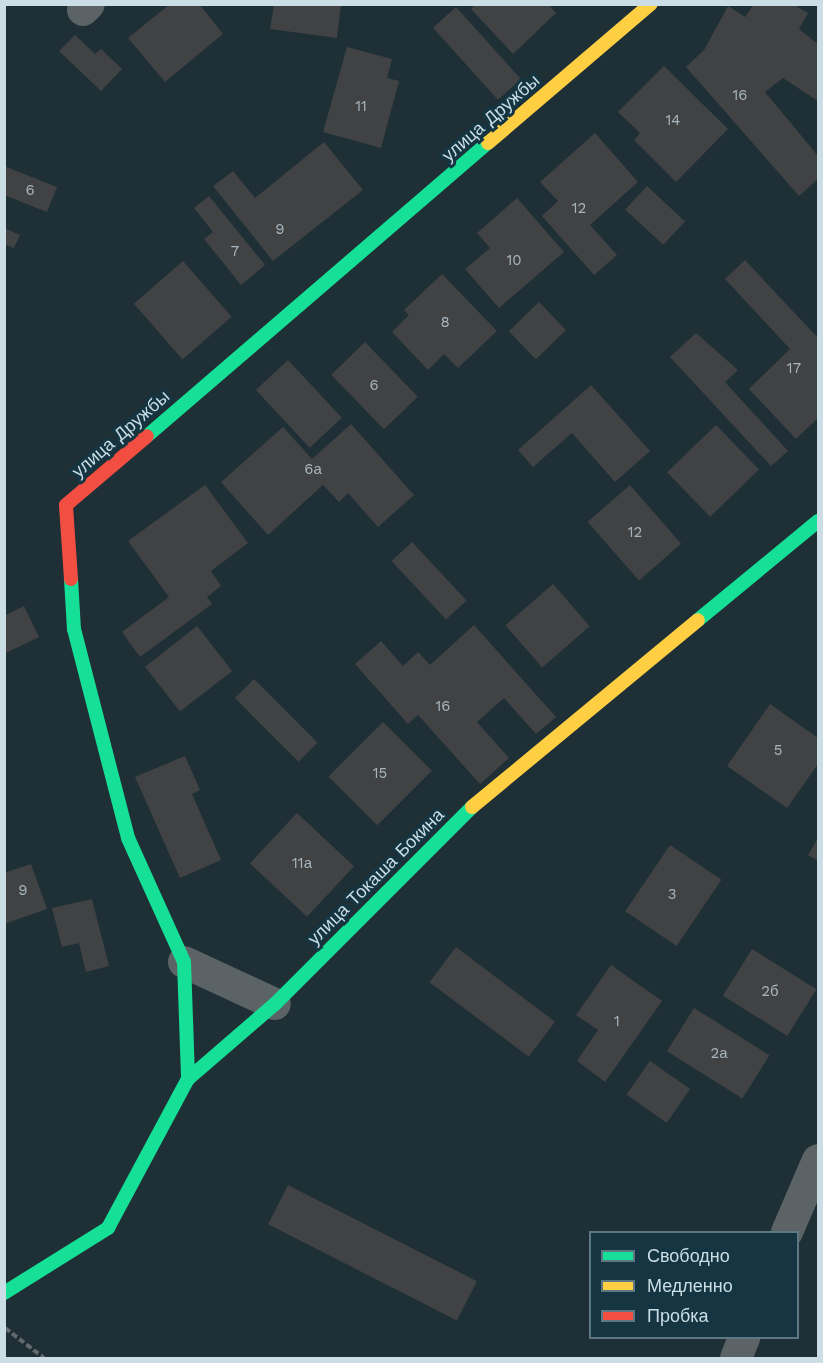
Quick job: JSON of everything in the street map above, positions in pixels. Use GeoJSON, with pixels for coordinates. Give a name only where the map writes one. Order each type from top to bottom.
{"type":"FeatureCollection","features":[{"type":"Feature","properties":{"kind":"street","name":"улица Дружбы"},"geometry":{"type":"LineString","coordinates":[[188,1079],[184,962],[128,838],[74,630],[66,505],[651,4]]}},
{"type":"Feature","properties":{"kind":"street","name":"улица Токаша Бокина"},"geometry":{"type":"LineString","coordinates":[[4,1293],[108,1228],[188,1079],[275,1004],[465,813],[819,521]]}},
{"type":"Feature","properties":{"kind":"street"},"geometry":{"type":"LineString","coordinates":[[184,962],[275,1004]]}},
{"type":"Feature","properties":{"kind":"street"},"geometry":{"type":"LineString","coordinates":[[788,1231],[819,1160]]}},
{"type":"Feature","properties":{"kind":"street"},"geometry":{"type":"LineString","coordinates":[[736,1359],[744,1339]]}},
{"type":"Feature","properties":{"kind":"path"},"geometry":{"type":"LineString","coordinates":[[4,1327],[44,1359]]}},
{"type":"Feature","properties":{"kind":"building"},"geometry":{"type":"Polygon","coordinates":[[[170,4],[199,4],[223,34],[165,82],[128,38],[170,4]]]}},
{"type":"Feature","properties":{"kind":"building"},"geometry":{"type":"Polygon","coordinates":[[[274,4],[341,4],[337,38],[270,29],[274,4]]]}},
{"type":"Feature","properties":{"kind":"building"},"geometry":{"type":"Polygon","coordinates":[[[476,4],[548,4],[556,13],[513,54],[471,9],[476,4]]]}},
{"type":"Feature","properties":{"kind":"building"},"geometry":{"type":"Polygon","coordinates":[[[754,4],[792,4],[808,13],[799,29],[818,44],[818,101],[783,78],[765,92],[818,156],[818,179],[799,196],[686,67],[704,50],[728,6],[745,17],[754,4]]]}},
{"type":"Feature","properties":{"kind":"building"},"geometry":{"type":"Polygon","coordinates":[[[456,7],[521,79],[498,100],[433,28],[456,7]]]}},
{"type":"Feature","properties":{"kind":"building"},"geometry":{"type":"Polygon","coordinates":[[[75,35],[95,54],[101,49],[122,69],[101,91],[59,51],[75,35]]]}},
{"type":"Feature","properties":{"kind":"building"},"geometry":{"type":"Polygon","coordinates":[[[347,47],[392,59],[387,78],[399,81],[381,148],[323,132],[347,47]]]}},
{"type":"Feature","properties":{"kind":"building"},"geometry":{"type":"Polygon","coordinates":[[[664,66],[728,129],[676,182],[634,140],[640,133],[618,112],[664,66]]]}},
{"type":"Feature","properties":{"kind":"building"},"geometry":{"type":"Polygon","coordinates":[[[595,133],[638,182],[590,225],[617,255],[594,275],[542,216],[558,201],[540,182],[595,133]]]}},
{"type":"Feature","properties":{"kind":"building"},"geometry":{"type":"Polygon","coordinates":[[[324,142],[363,190],[273,261],[213,186],[233,171],[255,198],[324,142]]]}},
{"type":"Feature","properties":{"kind":"building"},"geometry":{"type":"Polygon","coordinates":[[[4,166],[57,187],[47,212],[4,195],[4,166]]]}},
{"type":"Feature","properties":{"kind":"building"},"geometry":{"type":"Polygon","coordinates":[[[647,186],[685,221],[663,245],[625,209],[647,186]]]}},
{"type":"Feature","properties":{"kind":"building"},"geometry":{"type":"Polygon","coordinates":[[[209,196],[265,265],[241,285],[204,239],[213,232],[194,208],[209,196]]]}},
{"type":"Feature","properties":{"kind":"building"},"geometry":{"type":"Polygon","coordinates":[[[517,198],[564,252],[499,308],[465,269],[490,248],[477,233],[517,198]]]}},
{"type":"Feature","properties":{"kind":"building"},"geometry":{"type":"Polygon","coordinates":[[[4,228],[20,235],[14,248],[4,244],[4,228]]]}},
{"type":"Feature","properties":{"kind":"building"},"geometry":{"type":"Polygon","coordinates":[[[745,260],[818,338],[818,418],[796,439],[749,389],[790,349],[725,279],[745,260]]]}},
{"type":"Feature","properties":{"kind":"building"},"geometry":{"type":"Polygon","coordinates":[[[183,261],[232,317],[182,359],[134,304],[183,261]]]}},
{"type":"Feature","properties":{"kind":"building"},"geometry":{"type":"Polygon","coordinates":[[[442,274],[497,331],[458,368],[444,354],[428,370],[392,332],[409,315],[404,310],[442,274]]]}},
{"type":"Feature","properties":{"kind":"building"},"geometry":{"type":"Polygon","coordinates":[[[539,302],[566,330],[536,359],[509,331],[539,302]]]}},
{"type":"Feature","properties":{"kind":"building"},"geometry":{"type":"Polygon","coordinates":[[[696,333],[738,370],[725,382],[788,451],[771,466],[670,357],[696,333]]]}},
{"type":"Feature","properties":{"kind":"building"},"geometry":{"type":"Polygon","coordinates":[[[365,342],[418,397],[384,429],[331,375],[365,342]]]}},
{"type":"Feature","properties":{"kind":"building"},"geometry":{"type":"Polygon","coordinates":[[[288,360],[342,418],[310,448],[256,390],[288,360]]]}},
{"type":"Feature","properties":{"kind":"building"},"geometry":{"type":"Polygon","coordinates":[[[591,385],[650,451],[615,482],[572,433],[533,467],[518,450],[591,385]]]}},
{"type":"Feature","properties":{"kind":"building"},"geometry":{"type":"Polygon","coordinates":[[[351,424],[414,495],[378,527],[348,493],[339,502],[323,485],[268,535],[221,482],[283,427],[312,459],[351,424]]]}},
{"type":"Feature","properties":{"kind":"building"},"geometry":{"type":"Polygon","coordinates":[[[716,425],[759,470],[710,517],[667,472],[716,425]]]}},
{"type":"Feature","properties":{"kind":"building"},"geometry":{"type":"Polygon","coordinates":[[[205,485],[248,543],[211,571],[221,586],[207,597],[212,604],[140,657],[122,632],[169,597],[128,541],[205,485]]]}},
{"type":"Feature","properties":{"kind":"building"},"geometry":{"type":"Polygon","coordinates":[[[630,485],[681,544],[639,581],[588,522],[630,485]]]}},
{"type":"Feature","properties":{"kind":"building"},"geometry":{"type":"Polygon","coordinates":[[[412,542],[467,601],[446,620],[392,561],[412,542]]]}},
{"type":"Feature","properties":{"kind":"building"},"geometry":{"type":"Polygon","coordinates":[[[553,584],[590,626],[542,668],[505,625],[553,584]]]}},
{"type":"Feature","properties":{"kind":"building"},"geometry":{"type":"Polygon","coordinates":[[[24,606],[39,637],[4,654],[4,616],[24,606]]]}},
{"type":"Feature","properties":{"kind":"building"},"geometry":{"type":"Polygon","coordinates":[[[474,625],[556,717],[536,734],[504,698],[477,722],[509,758],[480,784],[418,715],[408,724],[355,664],[381,641],[403,666],[418,652],[430,665],[474,625]]]}},
{"type":"Feature","properties":{"kind":"building"},"geometry":{"type":"Polygon","coordinates":[[[197,626],[232,671],[180,712],[145,667],[197,626]]]}},
{"type":"Feature","properties":{"kind":"building"},"geometry":{"type":"Polygon","coordinates":[[[254,679],[318,743],[299,762],[235,698],[254,679]]]}},
{"type":"Feature","properties":{"kind":"building"},"geometry":{"type":"Polygon","coordinates":[[[770,704],[818,738],[818,764],[787,808],[727,766],[770,704]]]}},
{"type":"Feature","properties":{"kind":"building"},"geometry":{"type":"Polygon","coordinates":[[[383,722],[432,771],[377,825],[329,776],[383,722]]]}},
{"type":"Feature","properties":{"kind":"building"},"geometry":{"type":"Polygon","coordinates":[[[185,756],[200,790],[192,794],[221,860],[180,878],[135,777],[185,756]]]}},
{"type":"Feature","properties":{"kind":"building"},"geometry":{"type":"Polygon","coordinates":[[[297,813],[354,866],[307,917],[250,863],[297,813]]]}},
{"type":"Feature","properties":{"kind":"building"},"geometry":{"type":"Polygon","coordinates":[[[818,838],[818,861],[808,855],[818,838]]]}},
{"type":"Feature","properties":{"kind":"building"},"geometry":{"type":"Polygon","coordinates":[[[670,845],[721,880],[677,946],[625,911],[670,845]]]}},
{"type":"Feature","properties":{"kind":"building"},"geometry":{"type":"Polygon","coordinates":[[[31,864],[47,909],[4,924],[4,873],[31,864]]]}},
{"type":"Feature","properties":{"kind":"building"},"geometry":{"type":"Polygon","coordinates":[[[92,899],[109,966],[86,972],[79,943],[62,947],[52,908],[92,899]]]}},
{"type":"Feature","properties":{"kind":"building"},"geometry":{"type":"Polygon","coordinates":[[[456,947],[555,1022],[529,1057],[430,982],[456,947]]]}},
{"type":"Feature","properties":{"kind":"building"},"geometry":{"type":"Polygon","coordinates":[[[752,949],[816,989],[787,1036],[723,996],[752,949]]]}},
{"type":"Feature","properties":{"kind":"building"},"geometry":{"type":"Polygon","coordinates":[[[611,965],[662,1001],[605,1082],[577,1061],[598,1030],[576,1015],[611,965]]]}},
{"type":"Feature","properties":{"kind":"building"},"geometry":{"type":"Polygon","coordinates":[[[694,1008],[769,1055],[742,1098],[667,1051],[694,1008]]]}},
{"type":"Feature","properties":{"kind":"building"},"geometry":{"type":"Polygon","coordinates":[[[650,1061],[690,1089],[667,1123],[626,1095],[650,1061]]]}},
{"type":"Feature","properties":{"kind":"building"},"geometry":{"type":"Polygon","coordinates":[[[288,1185],[477,1281],[457,1320],[268,1224],[288,1185]]]}},
{"type":"Feature","properties":{"kind":"traffic: fast"},"geometry":{"type":"LineString","coordinates":[[147,436],[488,143]]}},
{"type":"Feature","properties":{"kind":"traffic: fast"},"geometry":{"type":"LineString","coordinates":[[698,620],[818,521]]}},
{"type":"Feature","properties":{"kind":"traffic: fast"},"geometry":{"type":"LineString","coordinates":[[71,579],[74,629],[128,838],[184,962],[188,1079]]}},
{"type":"Feature","properties":{"kind":"traffic: fast"},"geometry":{"type":"LineString","coordinates":[[4,1293],[108,1228],[188,1079],[275,1004],[472,807]]}},
{"type":"Feature","properties":{"kind":"traffic: slow"},"geometry":{"type":"LineString","coordinates":[[488,143],[651,4]]}},
{"type":"Feature","properties":{"kind":"traffic: slow"},"geometry":{"type":"LineString","coordinates":[[472,807],[698,620]]}},
{"type":"Feature","properties":{"kind":"traffic: jam"},"geometry":{"type":"LineString","coordinates":[[71,579],[66,505],[147,436]]}}]}
